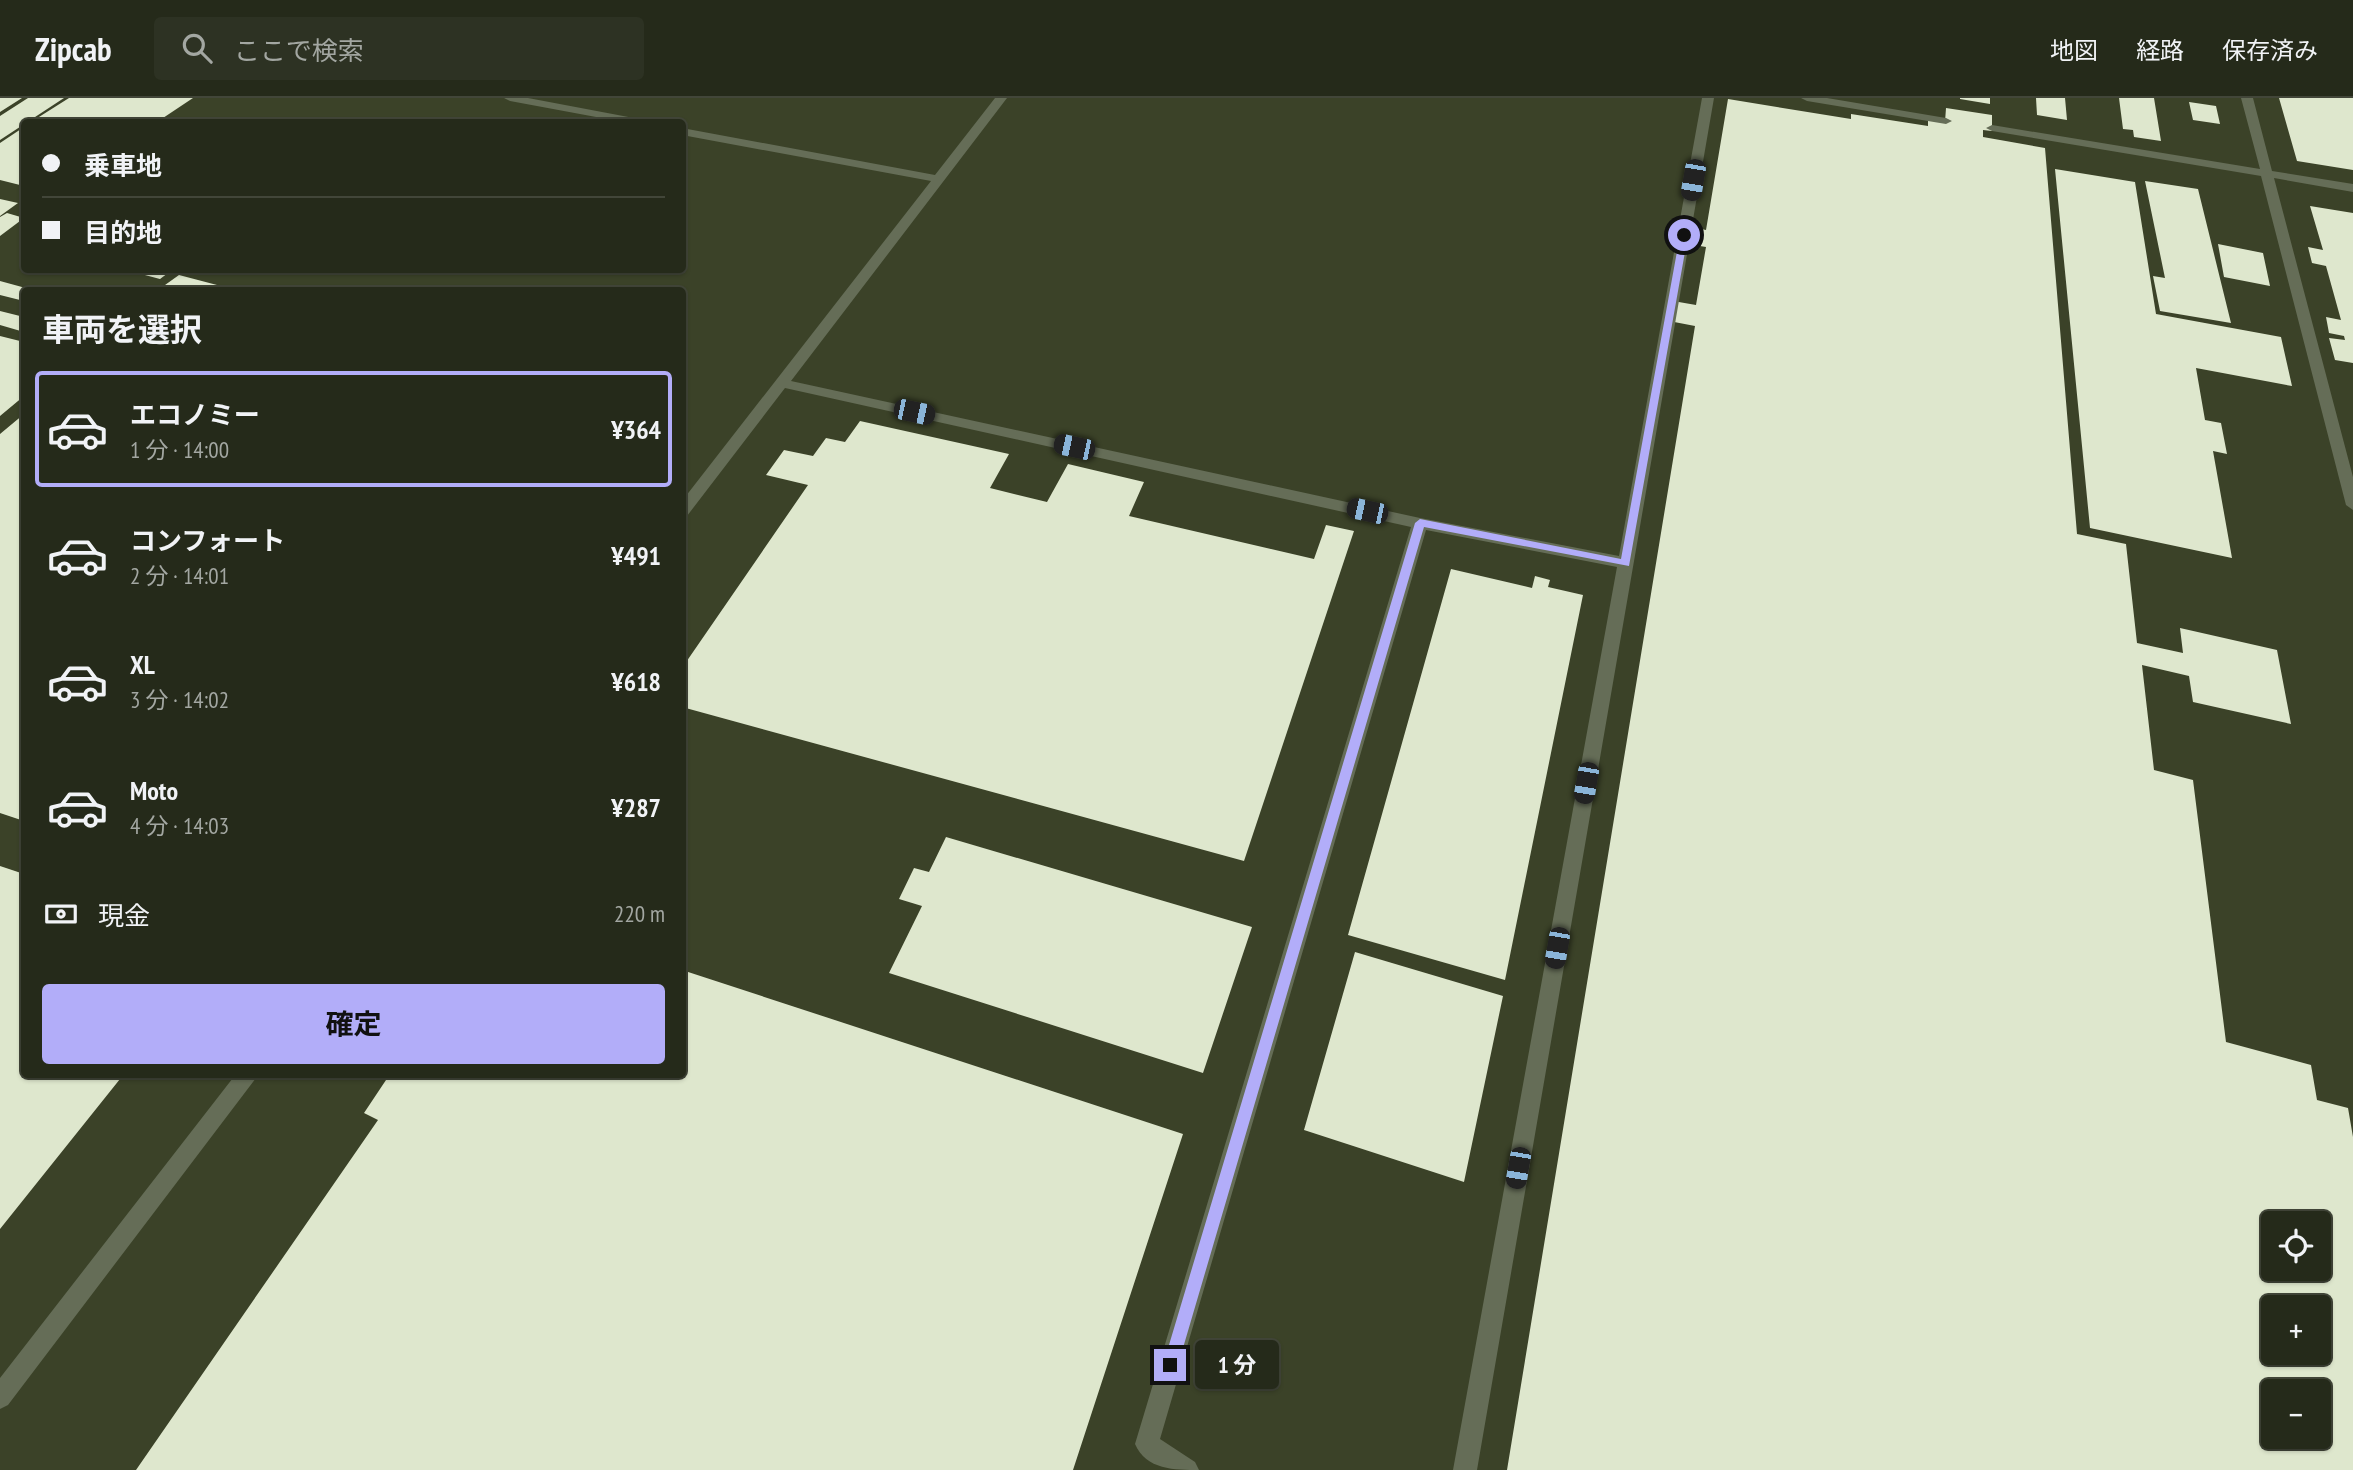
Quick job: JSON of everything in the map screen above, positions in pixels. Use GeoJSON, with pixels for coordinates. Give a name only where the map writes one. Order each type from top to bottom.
{"type":"FeatureCollection","features":[{"type":"Feature","properties":{"kind":"lane"},"geometry":{"type":"LineString","coordinates":[[510,98],[623,119]]}},
{"type":"Feature","properties":{"kind":"lane"},"geometry":{"type":"LineString","coordinates":[[686,507],[1001,98]]}},
{"type":"Feature","properties":{"kind":"lane"},"geometry":{"type":"LineString","coordinates":[[1465,1470],[1708,98]]}},
{"type":"Feature","properties":{"kind":"lane"},"geometry":{"type":"LineString","coordinates":[[1807,98],[1946,121]]}},
{"type":"Feature","properties":{"kind":"lane"},"geometry":{"type":"LineString","coordinates":[[2247,98],[2353,505]]}},
{"type":"Feature","properties":{"kind":"lane"},"geometry":{"type":"LineString","coordinates":[[1992,128],[2353,188]]}},
{"type":"Feature","properties":{"kind":"lane"},"geometry":{"type":"LineString","coordinates":[[686,132],[938,179]]}},
{"type":"Feature","properties":{"kind":"lane"},"geometry":{"type":"LineString","coordinates":[[781,383],[1420,523],[1625,563]]}},
{"type":"Feature","properties":{"kind":"lane"},"geometry":{"type":"LineString","coordinates":[[1187,1470],[1147,1444],[1420,523]]}},
{"type":"Feature","properties":{"kind":"lane"},"geometry":{"type":"LineString","coordinates":[[0,1397],[245,1078]]}},
{"type":"Feature","properties":{"kind":"shaded area"},"geometry":{"type":"Polygon","coordinates":[[[0,98],[2353,98],[2353,1470],[0,1470],[0,98]]]}},
{"type":"Feature","properties":{"kind":"building"},"geometry":{"type":"Polygon","coordinates":[[[0,98],[22,98],[0,112],[0,98]]]}},
{"type":"Feature","properties":{"kind":"building"},"geometry":{"type":"Polygon","coordinates":[[[28,98],[64,98],[32,119],[21,119],[21,126],[0,140],[0,116],[28,98]]]}},
{"type":"Feature","properties":{"kind":"building"},"geometry":{"type":"Polygon","coordinates":[[[69,98],[193,98],[162,119],[36,119],[69,98]]]}},
{"type":"Feature","properties":{"kind":"building"},"geometry":{"type":"Polygon","coordinates":[[[1990,98],[1990,104],[1960,99],[1990,98]]]}},
{"type":"Feature","properties":{"kind":"building"},"geometry":{"type":"Polygon","coordinates":[[[2036,98],[2065,98],[2067,120],[2037,115],[2036,98]]]}},
{"type":"Feature","properties":{"kind":"building"},"geometry":{"type":"Polygon","coordinates":[[[2119,98],[2154,98],[2161,141],[2134,137],[2133,130],[2123,129],[2119,98]]]}},
{"type":"Feature","properties":{"kind":"building"},"geometry":{"type":"Polygon","coordinates":[[[2279,98],[2353,98],[2353,170],[2297,161],[2279,98]]]}},
{"type":"Feature","properties":{"kind":"building"},"geometry":{"type":"Polygon","coordinates":[[[1728,99],[1851,119],[1851,114],[1928,126],[1928,119],[1945,122],[1946,108],[1992,115],[1992,131],[1983,130],[1983,137],[2045,148],[2077,534],[2126,544],[2137,643],[2183,653],[2180,628],[2277,650],[2291,724],[2193,702],[2189,676],[2142,665],[2154,770],[2193,780],[2226,1042],[2311,1065],[2317,1100],[2348,1108],[2353,1137],[2353,1470],[1507,1470],[1695,326],[1669,321],[1673,301],[1696,305],[1706,247],[1688,244],[1691,227],[1706,230],[1728,99]]]}},
{"type":"Feature","properties":{"kind":"building"},"geometry":{"type":"Polygon","coordinates":[[[2189,102],[2216,106],[2220,124],[2193,120],[2189,102]]]}},
{"type":"Feature","properties":{"kind":"building"},"geometry":{"type":"Polygon","coordinates":[[[21,129],[21,185],[0,180],[0,143],[21,129]]]}},
{"type":"Feature","properties":{"kind":"building"},"geometry":{"type":"Polygon","coordinates":[[[2055,169],[2135,182],[2156,314],[2281,337],[2292,386],[2196,368],[2205,420],[2221,423],[2227,454],[2213,451],[2232,558],[2090,528],[2055,169]]]}},
{"type":"Feature","properties":{"kind":"building"},"geometry":{"type":"Polygon","coordinates":[[[2145,181],[2198,189],[2231,323],[2160,311],[2153,276],[2165,278],[2145,181]]]}},
{"type":"Feature","properties":{"kind":"building"},"geometry":{"type":"Polygon","coordinates":[[[0,199],[18,203],[0,216],[0,199]]]}},
{"type":"Feature","properties":{"kind":"building"},"geometry":{"type":"Polygon","coordinates":[[[2310,206],[2353,213],[2353,363],[2335,360],[2329,338],[2345,340],[2344,336],[2329,333],[2326,317],[2341,320],[2326,266],[2312,263],[2308,247],[2323,250],[2310,206]]]}},
{"type":"Feature","properties":{"kind":"building"},"geometry":{"type":"Polygon","coordinates":[[[7,213],[21,217],[21,220],[0,236],[0,217],[7,213]]]}},
{"type":"Feature","properties":{"kind":"building"},"geometry":{"type":"Polygon","coordinates":[[[2218,244],[2263,253],[2270,286],[2224,277],[2218,244]]]}},
{"type":"Feature","properties":{"kind":"building"},"geometry":{"type":"Polygon","coordinates":[[[137,273],[168,273],[160,279],[137,273]]]}},
{"type":"Feature","properties":{"kind":"building"},"geometry":{"type":"Polygon","coordinates":[[[179,275],[225,287],[162,287],[179,275]]]}},
{"type":"Feature","properties":{"kind":"building"},"geometry":{"type":"Polygon","coordinates":[[[0,281],[22,287],[21,300],[0,295],[0,281]]]}},
{"type":"Feature","properties":{"kind":"building"},"geometry":{"type":"Polygon","coordinates":[[[0,311],[21,316],[21,331],[0,325],[0,311]]]}},
{"type":"Feature","properties":{"kind":"building"},"geometry":{"type":"Polygon","coordinates":[[[0,336],[21,341],[21,398],[0,416],[0,336]]]}},
{"type":"Feature","properties":{"kind":"building"},"geometry":{"type":"Polygon","coordinates":[[[21,416],[21,820],[0,813],[0,434],[21,416]]]}},
{"type":"Feature","properties":{"kind":"building"},"geometry":{"type":"Polygon","coordinates":[[[860,421],[1009,454],[990,488],[1047,502],[1068,464],[1144,482],[1129,516],[1314,559],[1326,525],[1354,531],[1244,861],[686,708],[686,662],[808,485],[766,475],[784,450],[813,456],[826,438],[845,442],[860,421]]]}},
{"type":"Feature","properties":{"kind":"building"},"geometry":{"type":"Polygon","coordinates":[[[1451,569],[1532,588],[1535,576],[1550,580],[1548,587],[1583,595],[1505,980],[1348,935],[1451,569]]]}},
{"type":"Feature","properties":{"kind":"building"},"geometry":{"type":"Polygon","coordinates":[[[946,837],[1252,927],[1203,1073],[889,973],[922,906],[899,899],[914,868],[929,872],[946,837]]]}},
{"type":"Feature","properties":{"kind":"building"},"geometry":{"type":"Polygon","coordinates":[[[0,866],[21,873],[21,1078],[121,1078],[0,1229],[0,866]]]}},
{"type":"Feature","properties":{"kind":"building"},"geometry":{"type":"Polygon","coordinates":[[[1355,952],[1503,996],[1464,1182],[1304,1130],[1355,952]]]}},
{"type":"Feature","properties":{"kind":"building"},"geometry":{"type":"Polygon","coordinates":[[[686,971],[1183,1134],[1073,1470],[136,1470],[378,1120],[364,1113],[387,1078],[686,1078],[686,971]]]}},
{"type":"Feature","properties":{"kind":"route"},"geometry":{"type":"LineString","coordinates":[[1170,1365],[1420,523],[1625,563],[1684,235]]}}]}
